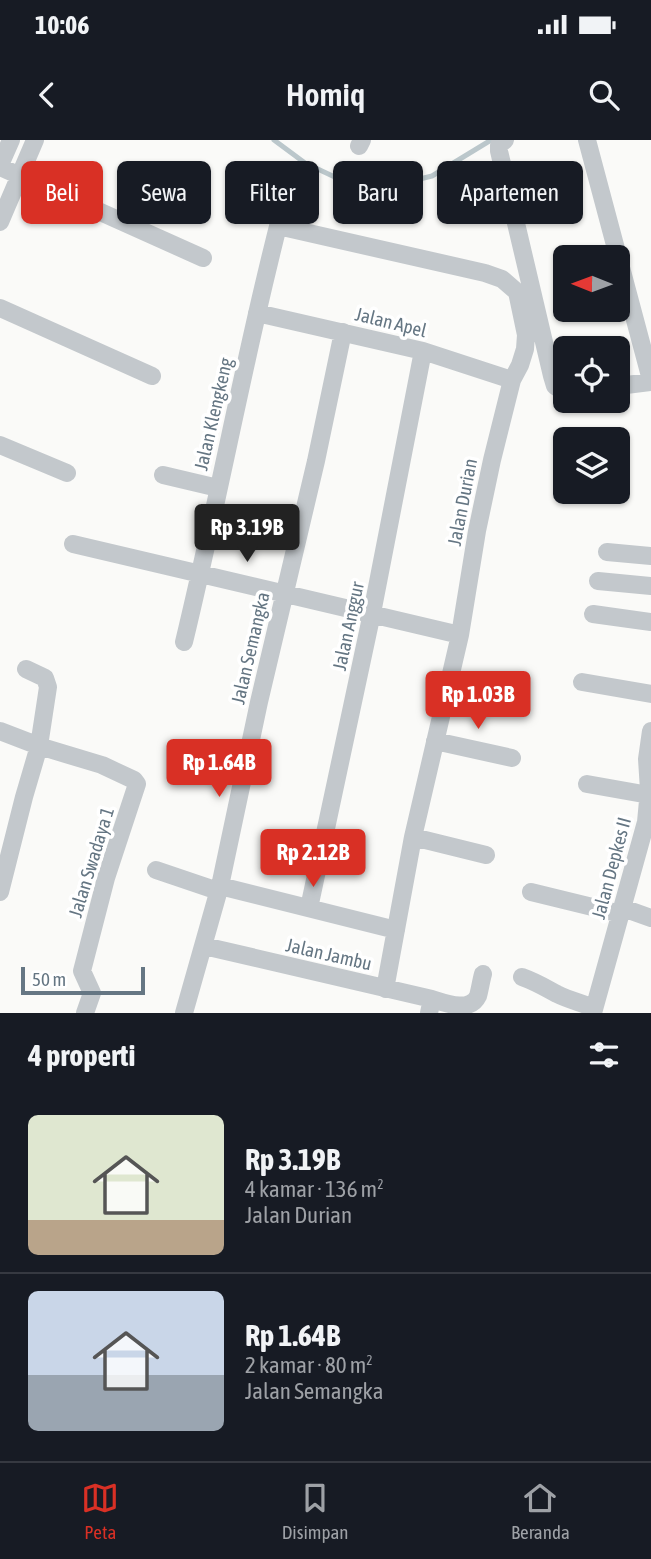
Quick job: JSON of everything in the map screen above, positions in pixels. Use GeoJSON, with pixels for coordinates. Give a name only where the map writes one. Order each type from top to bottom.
{"type":"FeatureCollection","features":[{"type":"Feature","properties":{"kind":"street"},"geometry":{"type":"LineString","coordinates":[[10,140],[0,166],[203,258]]}},
{"type":"Feature","properties":{"kind":"street"},"geometry":{"type":"LineString","coordinates":[[0,222],[35,140]]}},
{"type":"Feature","properties":{"kind":"street"},"geometry":{"type":"LineString","coordinates":[[505,140],[499,145],[499,150],[553,379]]}},
{"type":"Feature","properties":{"kind":"street"},"geometry":{"type":"LineString","coordinates":[[587,140],[651,381],[630,385]]}},
{"type":"Feature","properties":{"kind":"street","name":"Jalan Klengkeng"},"geometry":{"type":"LineString","coordinates":[[184,642],[278,226]]}},
{"type":"Feature","properties":{"kind":"street","name":"Jalan Durian"},"geometry":{"type":"LineString","coordinates":[[278,226],[502,279],[517,292],[526,335],[525,349],[512,380],[492,460],[460,635],[413,837],[386,989]]}},
{"type":"Feature","properties":{"kind":"street"},"geometry":{"type":"LineString","coordinates":[[0,308],[152,376]]}},
{"type":"Feature","properties":{"kind":"street","name":"Jalan Apel"},"geometry":{"type":"LineString","coordinates":[[257,313],[423,351],[512,380]]}},
{"type":"Feature","properties":{"kind":"street","name":"Jalan Semangka"},"geometry":{"type":"LineString","coordinates":[[184,1013],[219,888],[343,332]]}},
{"type":"Feature","properties":{"kind":"street","name":"Jalan Anggur"},"geometry":{"type":"LineString","coordinates":[[309,908],[372,613],[423,351]]}},
{"type":"Feature","properties":{"kind":"street"},"geometry":{"type":"LineString","coordinates":[[0,445],[67,473]]}},
{"type":"Feature","properties":{"kind":"street"},"geometry":{"type":"LineString","coordinates":[[163,475],[218,488]]}},
{"type":"Feature","properties":{"kind":"street"},"geometry":{"type":"LineString","coordinates":[[74,544],[460,635]]}},
{"type":"Feature","properties":{"kind":"street"},"geometry":{"type":"LineString","coordinates":[[607,552],[651,556]]}},
{"type":"Feature","properties":{"kind":"street"},"geometry":{"type":"LineString","coordinates":[[598,581],[651,586]]}},
{"type":"Feature","properties":{"kind":"street"},"geometry":{"type":"LineString","coordinates":[[593,614],[651,622]]}},
{"type":"Feature","properties":{"kind":"street"},"geometry":{"type":"LineString","coordinates":[[0,892],[39,746],[48,687],[45,678],[26,670]]}},
{"type":"Feature","properties":{"kind":"street"},"geometry":{"type":"LineString","coordinates":[[582,682],[651,694]]}},
{"type":"Feature","properties":{"kind":"street","name":"Jalan Swadaya 1"},"geometry":{"type":"LineString","coordinates":[[0,731],[102,765],[136,783],[106,878],[82,971],[92,993],[85,1013]]}},
{"type":"Feature","properties":{"kind":"street","name":"Jalan Depkes II"},"geometry":{"type":"LineString","coordinates":[[593,1010],[646,822],[650,792],[647,759],[651,731]]}},
{"type":"Feature","properties":{"kind":"street"},"geometry":{"type":"LineString","coordinates":[[435,741],[512,758]]}},
{"type":"Feature","properties":{"kind":"street"},"geometry":{"type":"LineString","coordinates":[[587,784],[650,792]]}},
{"type":"Feature","properties":{"kind":"street"},"geometry":{"type":"LineString","coordinates":[[413,837],[486,855]]}},
{"type":"Feature","properties":{"kind":"street"},"geometry":{"type":"LineString","coordinates":[[156,870],[219,888],[396,930]]}},
{"type":"Feature","properties":{"kind":"street"},"geometry":{"type":"LineString","coordinates":[[531,892],[651,918]]}},
{"type":"Feature","properties":{"kind":"street","name":"Jalan Jambu"},"geometry":{"type":"LineString","coordinates":[[204,946],[386,989],[430,1006],[474,1003],[483,974]]}},
{"type":"Feature","properties":{"kind":"street"},"geometry":{"type":"LineString","coordinates":[[522,977],[593,1010]]}},
{"type":"Feature","properties":{"kind":"waterway"},"geometry":{"type":"LineString","coordinates":[[274,140],[305,163],[339,179],[387,187],[432,176],[491,140]]}}]}
